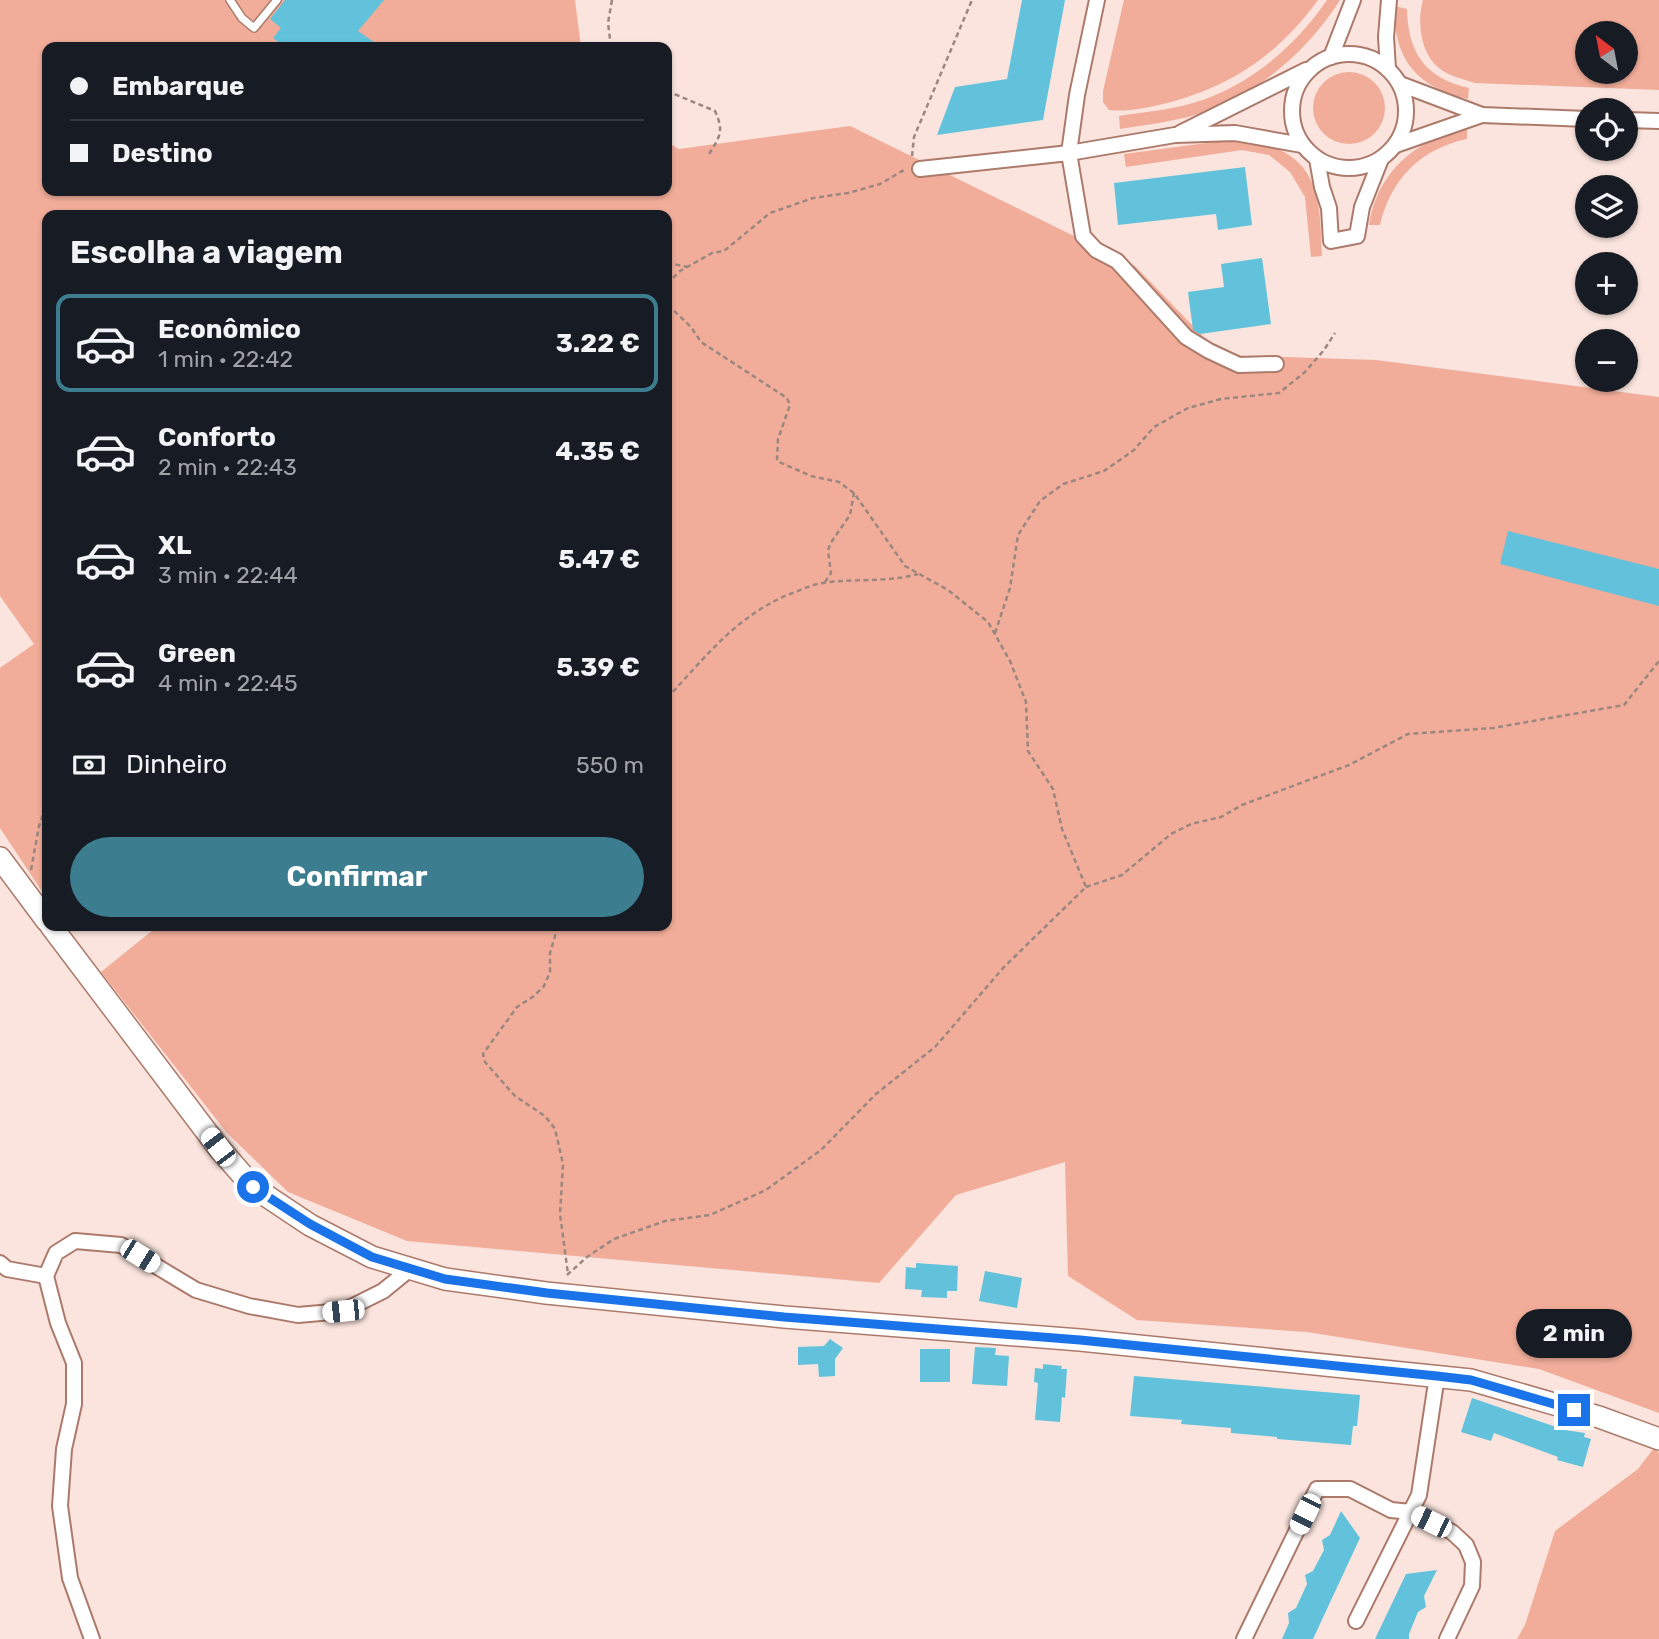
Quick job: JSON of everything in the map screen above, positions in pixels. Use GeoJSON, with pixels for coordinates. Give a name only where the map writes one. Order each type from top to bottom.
{"type":"FeatureCollection","features":[{"type":"Feature","properties":{"kind":"street"},"geometry":{"type":"LineString","coordinates":[[1097,0],[1077,95],[1069,153],[1083,236],[1096,250],[1117,261],[1186,337],[1239,365],[1276,364]]}},
{"type":"Feature","properties":{"kind":"street"},"geometry":{"type":"LineString","coordinates":[[1331,57],[1353,0]]}},
{"type":"Feature","properties":{"kind":"street"},"geometry":{"type":"LineString","coordinates":[[1388,69],[1386,37],[1389,0]]}},
{"type":"Feature","properties":{"kind":"street"},"geometry":{"type":"LineString","coordinates":[[1175,135],[1331,57],[1361,55],[1388,69],[1400,84],[1405,99],[1403,130],[1396,145],[1381,159],[1366,166],[1349,169],[1332,166],[1317,159],[1302,145],[1294,130],[1291,113],[1293,96],[1312,67]]}},
{"type":"Feature","properties":{"kind":"street"},"geometry":{"type":"LineString","coordinates":[[1400,84],[1482,115],[1575,119]]}},
{"type":"Feature","properties":{"kind":"street"},"geometry":{"type":"LineString","coordinates":[[1396,145],[1482,115]]}},
{"type":"Feature","properties":{"kind":"street"},"geometry":{"type":"LineString","coordinates":[[1638,120],[1659,121]]}},
{"type":"Feature","properties":{"kind":"street"},"geometry":{"type":"LineString","coordinates":[[917,163],[1069,153],[1175,135],[1235,133],[1302,145]]}},
{"type":"Feature","properties":{"kind":"street"},"geometry":{"type":"LineString","coordinates":[[1317,159],[1329,208],[1331,240],[1357,236],[1362,207],[1381,159]]}},
{"type":"Feature","properties":{"kind":"street"},"geometry":{"type":"LineString","coordinates":[[0,858],[42,914]]}},
{"type":"Feature","properties":{"kind":"street"},"geometry":{"type":"LineString","coordinates":[[55,931],[218,1147],[253,1187],[310,1224],[372,1257],[445,1279],[547,1293],[784,1317],[1080,1340],[1471,1380],[1599,1417],[1659,1439]]}},
{"type":"Feature","properties":{"kind":"street"},"geometry":{"type":"LineString","coordinates":[[92,1639],[70,1578],[60,1506],[64,1448],[74,1404],[74,1363],[58,1323],[46,1276],[56,1253],[75,1241],[121,1245],[196,1290],[248,1306],[298,1315],[343,1311],[383,1291],[410,1269]]}},
{"type":"Feature","properties":{"kind":"street"},"geometry":{"type":"LineString","coordinates":[[0,1263],[7,1269],[46,1276]]}},
{"type":"Feature","properties":{"kind":"street"},"geometry":{"type":"LineString","coordinates":[[1356,1621],[1419,1494],[1437,1376]]}},
{"type":"Feature","properties":{"kind":"street"},"geometry":{"type":"LineString","coordinates":[[1244,1639],[1317,1489],[1350,1489],[1391,1510],[1411,1512],[1452,1532],[1466,1545],[1473,1562],[1472,1586],[1447,1639]]}},
{"type":"Feature","properties":{"kind":"lane"},"geometry":{"type":"LineString","coordinates":[[230,0],[242,18],[254,28],[277,0]]}},
{"type":"Feature","properties":{"kind":"path"},"geometry":{"type":"LineString","coordinates":[[610,42],[608,23],[612,0]]}},
{"type":"Feature","properties":{"kind":"path"},"geometry":{"type":"LineString","coordinates":[[672,278],[712,253],[724,251],[770,214],[813,198],[848,193],[880,184],[917,163],[914,137],[972,0]]}},
{"type":"Feature","properties":{"kind":"path"},"geometry":{"type":"LineString","coordinates":[[672,94],[715,111],[721,123],[721,134],[708,156]]}},
{"type":"Feature","properties":{"kind":"path"},"geometry":{"type":"LineString","coordinates":[[672,264],[688,267]]}},
{"type":"Feature","properties":{"kind":"path"},"geometry":{"type":"LineString","coordinates":[[672,309],[691,327],[701,342],[787,398],[790,405],[778,439],[776,461],[811,476],[839,482],[854,493],[905,566],[948,590],[988,622],[1010,661],[1026,702],[1028,751],[1053,789],[1062,829],[1086,887]]}},
{"type":"Feature","properties":{"kind":"path"},"geometry":{"type":"LineString","coordinates":[[995,633],[1010,588],[1018,535],[1040,500],[1063,484],[1104,471],[1134,450],[1154,428],[1188,408],[1221,399],[1279,393],[1305,372],[1324,351],[1335,333]]}},
{"type":"Feature","properties":{"kind":"path"},"geometry":{"type":"LineString","coordinates":[[825,583],[831,573],[828,551],[830,544],[850,515],[854,493]]}},
{"type":"Feature","properties":{"kind":"path"},"geometry":{"type":"LineString","coordinates":[[672,692],[712,648],[742,621],[783,597],[825,583],[899,580],[919,574]]}},
{"type":"Feature","properties":{"kind":"path"},"geometry":{"type":"LineString","coordinates":[[547,1293],[587,1257],[614,1239],[665,1221],[710,1215],[766,1190],[821,1150],[876,1094],[936,1047],[1004,967],[1086,887],[1122,875],[1171,834],[1191,824],[1222,817],[1242,805],[1349,765],[1408,734],[1493,728],[1624,705],[1659,661]]}},
{"type":"Feature","properties":{"kind":"path"},"geometry":{"type":"LineString","coordinates":[[27,893],[42,818]]}},
{"type":"Feature","properties":{"kind":"path"},"geometry":{"type":"LineString","coordinates":[[557,931],[550,953],[550,972],[544,986],[517,1007],[483,1054],[485,1062],[515,1096],[545,1115],[555,1129],[563,1164],[560,1214],[568,1274]]}},
{"type":"Feature","properties":{"kind":"shaded area"},"geometry":{"type":"Polygon","coordinates":[[[0,0],[575,0],[580,42],[42,42],[42,196],[672,196],[672,145],[679,149],[850,126],[1135,266],[1221,355],[1376,360],[1575,386],[1575,392],[1621,392],[1659,397],[1659,1413],[1539,1369],[1307,1332],[1137,1320],[1068,1276],[1065,1162],[956,1195],[879,1283],[407,1241],[288,1192],[227,1133],[101,972],[152,931],[672,931],[672,210],[42,210],[42,891],[0,828],[0,668],[34,644],[0,596],[0,0]]]}},
{"type":"Feature","properties":{"kind":"shaded area"},"geometry":{"type":"Polygon","coordinates":[[[1124,0],[1318,0],[1269,53],[1231,78],[1163,104],[1130,110],[1109,110],[1103,102],[1103,91],[1124,0]]]}},
{"type":"Feature","properties":{"kind":"shaded area"},"geometry":{"type":"Polygon","coordinates":[[[1327,0],[1340,0],[1312,37],[1278,70],[1259,84],[1238,97],[1195,115],[1120,129],[1119,116],[1193,103],[1233,87],[1251,76],[1300,34],[1327,0]]]}},
{"type":"Feature","properties":{"kind":"shaded area"},"geometry":{"type":"Polygon","coordinates":[[[1423,0],[1659,0],[1659,90],[1475,83],[1447,73],[1433,62],[1424,45],[1420,27],[1423,0]]]}},
{"type":"Feature","properties":{"kind":"shaded area"},"geometry":{"type":"Polygon","coordinates":[[[1395,6],[1407,9],[1411,38],[1422,61],[1441,78],[1469,88],[1468,99],[1435,87],[1422,79],[1412,68],[1398,41],[1395,6]]]}},
{"type":"Feature","properties":{"kind":"shaded area"},"geometry":{"type":"Polygon","coordinates":[[[1356,72],[1375,82],[1383,94],[1383,122],[1375,134],[1363,142],[1342,144],[1323,134],[1315,122],[1313,101],[1323,82],[1335,74],[1356,72]]]}},
{"type":"Feature","properties":{"kind":"shaded area"},"geometry":{"type":"Polygon","coordinates":[[[1467,128],[1467,139],[1435,150],[1410,168],[1392,194],[1380,225],[1369,225],[1373,206],[1381,189],[1402,161],[1431,140],[1467,128]]]}},
{"type":"Feature","properties":{"kind":"shaded area"},"geometry":{"type":"Polygon","coordinates":[[[1244,138],[1269,145],[1287,154],[1301,165],[1310,178],[1319,212],[1322,256],[1311,257],[1305,197],[1290,172],[1269,155],[1242,150],[1126,167],[1124,154],[1244,138]]]}},
{"type":"Feature","properties":{"kind":"shaded area"},"geometry":{"type":"Polygon","coordinates":[[[1654,1448],[1659,1453],[1659,1639],[1517,1639],[1525,1625],[1555,1531],[1638,1469],[1654,1448]]]}},
{"type":"Feature","properties":{"kind":"building"},"geometry":{"type":"Polygon","coordinates":[[[285,0],[384,0],[358,31],[374,42],[278,42],[273,38],[281,28],[270,19],[285,0]]]}},
{"type":"Feature","properties":{"kind":"building"},"geometry":{"type":"Polygon","coordinates":[[[1022,0],[1065,0],[1043,120],[937,135],[955,87],[1007,79],[1022,0]]]}},
{"type":"Feature","properties":{"kind":"building"},"geometry":{"type":"Polygon","coordinates":[[[1245,167],[1252,225],[1218,230],[1216,214],[1118,225],[1114,183],[1245,167]]]}},
{"type":"Feature","properties":{"kind":"building"},"geometry":{"type":"Polygon","coordinates":[[[1262,258],[1271,324],[1200,334],[1193,330],[1188,292],[1224,287],[1221,264],[1262,258]]]}},
{"type":"Feature","properties":{"kind":"building"},"geometry":{"type":"Polygon","coordinates":[[[1508,531],[1659,569],[1659,606],[1500,564],[1508,531]]]}},
{"type":"Feature","properties":{"kind":"building"},"geometry":{"type":"Polygon","coordinates":[[[916,1263],[958,1266],[957,1291],[947,1291],[947,1298],[921,1297],[922,1290],[905,1289],[906,1267],[916,1268],[916,1263]]]}},
{"type":"Feature","properties":{"kind":"building"},"geometry":{"type":"Polygon","coordinates":[[[985,1271],[1022,1278],[1017,1308],[979,1301],[985,1271]]]}},
{"type":"Feature","properties":{"kind":"building"},"geometry":{"type":"Polygon","coordinates":[[[830,1339],[843,1348],[835,1359],[835,1376],[819,1377],[818,1364],[798,1365],[798,1347],[824,1346],[830,1339]]]}},
{"type":"Feature","properties":{"kind":"building"},"geometry":{"type":"Polygon","coordinates":[[[975,1347],[996,1348],[995,1355],[1009,1356],[1007,1386],[972,1384],[975,1347]]]}},
{"type":"Feature","properties":{"kind":"building"},"geometry":{"type":"Polygon","coordinates":[[[920,1349],[950,1349],[950,1382],[920,1382],[920,1349]]]}},
{"type":"Feature","properties":{"kind":"building"},"geometry":{"type":"Polygon","coordinates":[[[1043,1364],[1067,1369],[1060,1422],[1035,1420],[1038,1383],[1034,1382],[1035,1368],[1043,1369],[1043,1364]]]}},
{"type":"Feature","properties":{"kind":"building"},"geometry":{"type":"Polygon","coordinates":[[[1134,1376],[1360,1395],[1357,1426],[1353,1426],[1351,1445],[1231,1433],[1231,1428],[1181,1424],[1182,1420],[1130,1416],[1134,1376]]]}},
{"type":"Feature","properties":{"kind":"building"},"geometry":{"type":"Polygon","coordinates":[[[1472,1398],[1565,1430],[1585,1433],[1584,1437],[1591,1439],[1583,1467],[1557,1460],[1558,1457],[1494,1433],[1491,1441],[1461,1432],[1472,1398]]]}},
{"type":"Feature","properties":{"kind":"building"},"geometry":{"type":"Polygon","coordinates":[[[1341,1511],[1360,1538],[1313,1639],[1282,1639],[1289,1623],[1288,1613],[1296,1608],[1307,1584],[1305,1575],[1313,1571],[1324,1550],[1322,1540],[1330,1535],[1341,1511]]]}},
{"type":"Feature","properties":{"kind":"building"},"geometry":{"type":"Polygon","coordinates":[[[1437,1570],[1424,1596],[1426,1607],[1418,1612],[1409,1639],[1375,1639],[1406,1574],[1437,1570]]]}},
{"type":"Feature","properties":{"kind":"route"},"geometry":{"type":"LineString","coordinates":[[253,1187],[310,1224],[372,1257],[445,1279],[547,1293],[784,1317],[1080,1340],[1437,1376],[1471,1380],[1574,1410]]}}]}
